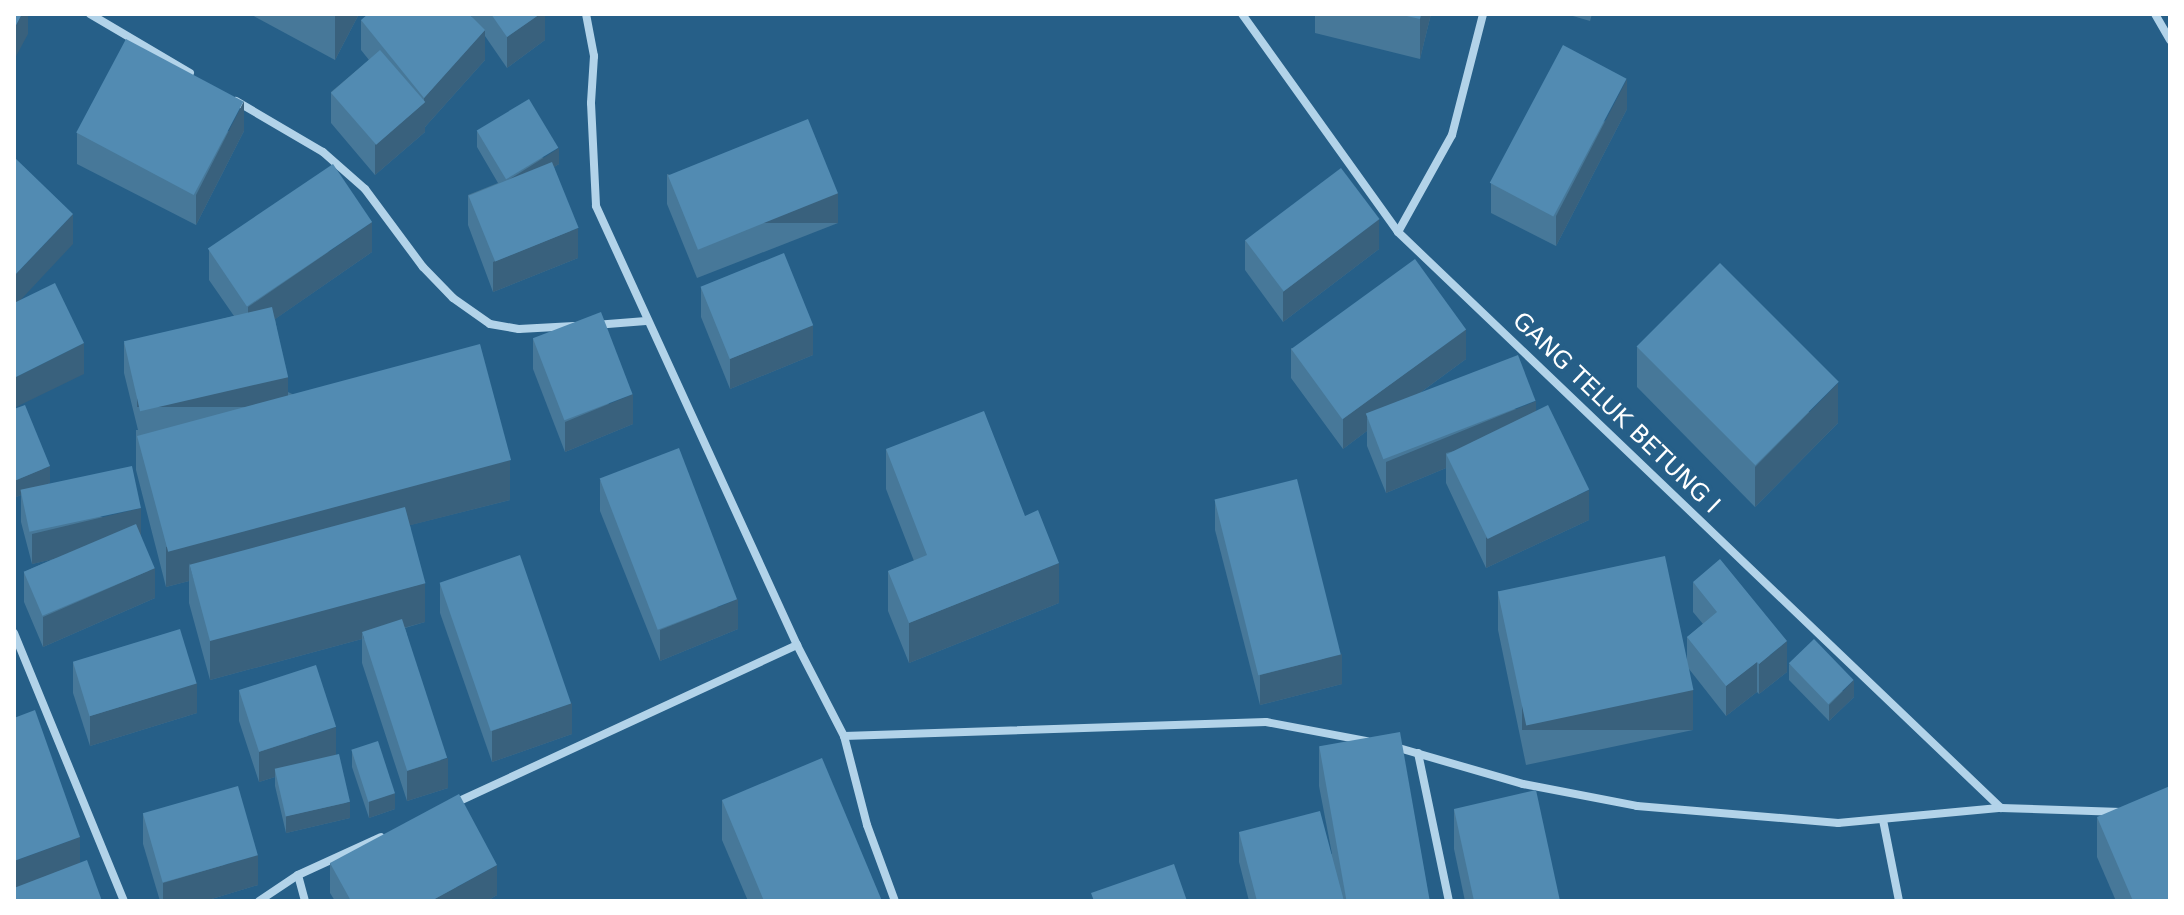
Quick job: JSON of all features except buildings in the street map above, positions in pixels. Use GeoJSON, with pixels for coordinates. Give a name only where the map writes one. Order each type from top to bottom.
{"type":"FeatureCollection","features":[{"type":"Feature","properties":{"kind":"street"},"geometry":{"type":"LineString","coordinates":[[90,14],[200,79]]}},
{"type":"Feature","properties":{"kind":"street"},"geometry":{"type":"LineString","coordinates":[[586,14],[594,56],[591,103],[596,206],[646,321],[797,645],[844,736],[867,825],[895,901]]}},
{"type":"Feature","properties":{"kind":"street","name":"GANG TELUK BETUNG I"},"geometry":{"type":"LineString","coordinates":[[1242,14],[1398,232],[2001,808]]}},
{"type":"Feature","properties":{"kind":"street"},"geometry":{"type":"LineString","coordinates":[[1398,232],[1452,135],[1483,14]]}},
{"type":"Feature","properties":{"kind":"street"},"geometry":{"type":"LineString","coordinates":[[2155,14],[2170,40]]}},
{"type":"Feature","properties":{"kind":"street"},"geometry":{"type":"LineString","coordinates":[[227,95],[323,152],[365,189],[423,267],[453,298],[490,324],[519,329],[646,321]]}},
{"type":"Feature","properties":{"kind":"street"},"geometry":{"type":"LineString","coordinates":[[14,633],[124,901]]}},
{"type":"Feature","properties":{"kind":"street"},"geometry":{"type":"LineString","coordinates":[[439,810],[797,645]]}},
{"type":"Feature","properties":{"kind":"street"},"geometry":{"type":"LineString","coordinates":[[844,736],[1266,722],[1418,753],[1523,784],[1637,806],[1838,823],[2001,808],[2139,812]]}},
{"type":"Feature","properties":{"kind":"street"},"geometry":{"type":"LineString","coordinates":[[1418,753],[1449,901]]}},
{"type":"Feature","properties":{"kind":"street"},"geometry":{"type":"LineString","coordinates":[[1883,820],[1899,901]]}},
{"type":"Feature","properties":{"kind":"street"},"geometry":{"type":"LineString","coordinates":[[259,901],[298,875],[396,830]]}},
{"type":"Feature","properties":{"kind":"street"},"geometry":{"type":"LineString","coordinates":[[298,875],[305,901]]}}]}
